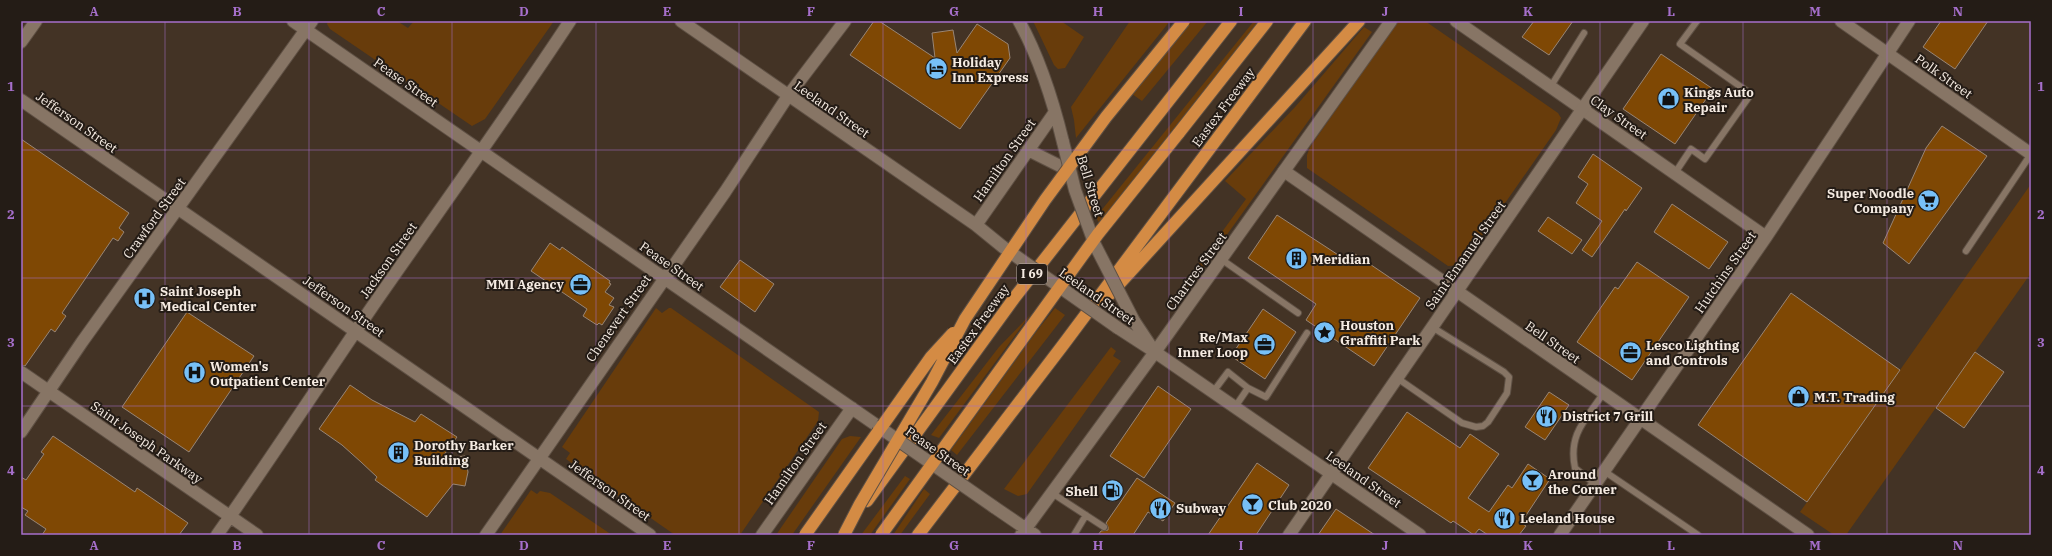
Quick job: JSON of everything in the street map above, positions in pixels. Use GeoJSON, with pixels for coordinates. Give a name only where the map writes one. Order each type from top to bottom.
{"type":"FeatureCollection","features":[{"type":"Feature","properties":{"kind":"highway"},"geometry":{"type":"LineString","coordinates":[[843,535],[932,382],[965,319],[1045,200],[1106,116],[1184,21]]}},
{"type":"Feature","properties":{"kind":"highway","name":"Eastex Freeway"},"geometry":{"type":"LineString","coordinates":[[843,535],[1014,296],[1231,21]]}},
{"type":"Feature","properties":{"kind":"highway"},"geometry":{"type":"LineString","coordinates":[[881,535],[1098,234],[1267,21]]}},
{"type":"Feature","properties":{"kind":"highway","name":"Eastex Freeway"},"geometry":{"type":"LineString","coordinates":[[918,535],[1063,345],[1305,21]]}},
{"type":"Feature","properties":{"kind":"highway"},"geometry":{"type":"LineString","coordinates":[[1063,345],[1359,21]]}},
{"type":"Feature","properties":{"kind":"highway"},"geometry":{"type":"LineString","coordinates":[[805,535],[931,357],[965,319]]}},
{"type":"Feature","properties":{"kind":"street"},"geometry":{"type":"LineString","coordinates":[[21,42],[36,21]]}},
{"type":"Feature","properties":{"kind":"street","name":"Pease Street"},"geometry":{"type":"LineString","coordinates":[[293,21],[309,25],[482,152],[994,507],[1027,533]]}},
{"type":"Feature","properties":{"kind":"street","name":"Jackson Street"},"geometry":{"type":"LineString","coordinates":[[217,535],[270,461],[355,331],[482,152],[570,21]]}},
{"type":"Feature","properties":{"kind":"street","name":"Leeland Street"},"geometry":{"type":"LineString","coordinates":[[681,21],[976,225],[1003,247],[1118,328],[1214,392],[1420,535]]}},
{"type":"Feature","properties":{"kind":"street","name":"Chenevert Street"},"geometry":{"type":"LineString","coordinates":[[486,535],[664,277],[725,192],[788,96],[845,21]]}},
{"type":"Feature","properties":{"kind":"street","name":"Bell Street"},"geometry":{"type":"LineString","coordinates":[[1019,21],[1030,42],[1055,112],[1070,171],[1095,245],[1134,321],[1155,352]]}},
{"type":"Feature","properties":{"kind":"street","name":"Chartres Street"},"geometry":{"type":"LineString","coordinates":[[1027,533],[1052,493],[1155,352],[1391,21]]}},
{"type":"Feature","properties":{"kind":"street","name":"Clay Street"},"geometry":{"type":"LineString","coordinates":[[1456,21],[1583,108],[1766,237]]}},
{"type":"Feature","properties":{"kind":"street","name":"Saint Emanuel Street"},"geometry":{"type":"LineString","coordinates":[[1289,535],[1643,21]]}},
{"type":"Feature","properties":{"kind":"street","name":"Polk Street"},"geometry":{"type":"LineString","coordinates":[[1841,21],[2031,154]]}},
{"type":"Feature","properties":{"kind":"street","name":"Hutchins Street"},"geometry":{"type":"LineString","coordinates":[[1560,535],[1766,237],[1886,52],[1909,21]]}},
{"type":"Feature","properties":{"kind":"street","name":"Crawford Street"},"geometry":{"type":"LineString","coordinates":[[21,432],[309,25]]}},
{"type":"Feature","properties":{"kind":"street","name":"Jefferson Street"},"geometry":{"type":"LineString","coordinates":[[21,100],[650,535]]}},
{"type":"Feature","properties":{"kind":"street","name":"Hamilton Street"},"geometry":{"type":"LineString","coordinates":[[976,225],[1055,112]]}},
{"type":"Feature","properties":{"kind":"street"},"geometry":{"type":"LineString","coordinates":[[1028,150],[1070,171]]}},
{"type":"Feature","properties":{"kind":"street","name":"Bell Street"},"geometry":{"type":"LineString","coordinates":[[1284,171],[1456,292],[1808,535]]}},
{"type":"Feature","properties":{"kind":"street","name":"Saint Joseph Parkway"},"geometry":{"type":"LineString","coordinates":[[21,372],[257,535]]}},
{"type":"Feature","properties":{"kind":"street","name":"Hamilton Street"},"geometry":{"type":"LineString","coordinates":[[762,535],[852,408]]}},
{"type":"Feature","properties":{"kind":"lane"},"geometry":{"type":"LineString","coordinates":[[1675,173],[1691,149],[1705,159],[1751,94],[1680,44],[1697,21]]}},
{"type":"Feature","properties":{"kind":"lane"},"geometry":{"type":"LineString","coordinates":[[1551,86],[1584,33]]}},
{"type":"Feature","properties":{"kind":"lane"},"geometry":{"type":"LineString","coordinates":[[1966,251],[2031,154]]}},
{"type":"Feature","properties":{"kind":"lane"},"geometry":{"type":"LineString","coordinates":[[1221,259],[1298,313]]}},
{"type":"Feature","properties":{"kind":"lane"},"geometry":{"type":"LineString","coordinates":[[1397,378],[1462,423],[1476,427],[1483,426],[1488,422],[1507,393],[1509,377],[1504,372],[1432,327]]}},
{"type":"Feature","properties":{"kind":"lane"},"geometry":{"type":"LineString","coordinates":[[1214,392],[1228,372],[1248,388],[1266,397],[1307,333]]}},
{"type":"Feature","properties":{"kind":"lane"},"geometry":{"type":"LineString","coordinates":[[1235,407],[1248,388]]}},
{"type":"Feature","properties":{"kind":"lane"},"geometry":{"type":"LineString","coordinates":[[1595,484],[1575,468],[1572,456],[1575,435],[1603,394]]}},
{"type":"Feature","properties":{"kind":"lane"},"geometry":{"type":"LineString","coordinates":[[1604,471],[1698,535]]}},
{"type":"Feature","properties":{"kind":"lane"},"geometry":{"type":"LineString","coordinates":[[1052,493],[1104,526]]}},
{"type":"Feature","properties":{"kind":"lane"},"geometry":{"type":"LineString","coordinates":[[1074,535],[1086,515]]}},
{"type":"Feature","properties":{"kind":"shaded area"},"geometry":{"type":"Polygon","coordinates":[[[328,21],[397,21],[408,28],[414,21],[554,21],[485,119],[472,126],[330,29],[327,24],[328,21]]]}},
{"type":"Feature","properties":{"kind":"shaded area"},"geometry":{"type":"Polygon","coordinates":[[[1033,21],[1061,21],[1084,37],[1065,68],[1058,69],[1054,65],[1033,21]]]}},
{"type":"Feature","properties":{"kind":"shaded area"},"geometry":{"type":"Polygon","coordinates":[[[1130,21],[1170,21],[1076,138],[1071,107],[1130,21]]]}},
{"type":"Feature","properties":{"kind":"shaded area"},"geometry":{"type":"Polygon","coordinates":[[[1191,21],[1208,21],[1142,101],[1132,94],[1191,21]]]}},
{"type":"Feature","properties":{"kind":"shaded area"},"geometry":{"type":"Polygon","coordinates":[[[1254,21],[1259,21],[1099,223],[1096,217],[1254,21]]]}},
{"type":"Feature","properties":{"kind":"shaded area"},"geometry":{"type":"Polygon","coordinates":[[[1398,21],[1425,21],[1558,113],[1561,118],[1556,130],[1464,262],[1459,265],[1448,266],[1307,168],[1307,155],[1310,147],[1398,21]]]}},
{"type":"Feature","properties":{"kind":"shaded area"},"geometry":{"type":"Polygon","coordinates":[[[1364,27],[1372,32],[1178,303],[1173,299],[1246,199],[1225,181],[1296,106],[1364,27]]]}},
{"type":"Feature","properties":{"kind":"shaded area"},"geometry":{"type":"Polygon","coordinates":[[[2031,184],[2031,273],[1846,535],[1834,535],[1800,512],[2031,184]]]}},
{"type":"Feature","properties":{"kind":"shaded area"},"geometry":{"type":"Polygon","coordinates":[[[656,308],[662,313],[671,308],[819,412],[818,421],[740,535],[675,535],[566,459],[570,453],[562,447],[656,308]]]}},
{"type":"Feature","properties":{"kind":"shaded area"},"geometry":{"type":"Polygon","coordinates":[[[1055,308],[1065,315],[957,455],[951,450],[1055,308]]]}},
{"type":"Feature","properties":{"kind":"shaded area"},"geometry":{"type":"Polygon","coordinates":[[[1031,314],[939,438],[931,435],[999,347],[1031,314]]]}},
{"type":"Feature","properties":{"kind":"shaded area"},"geometry":{"type":"Polygon","coordinates":[[[1111,347],[1116,351],[1113,356],[1121,361],[1027,494],[1018,496],[1004,489],[1111,347]]]}},
{"type":"Feature","properties":{"kind":"shaded area"},"geometry":{"type":"Polygon","coordinates":[[[850,436],[861,437],[792,535],[776,535],[842,439],[850,436]]]}},
{"type":"Feature","properties":{"kind":"shaded area"},"geometry":{"type":"Polygon","coordinates":[[[905,476],[910,479],[870,535],[861,535],[905,476]]]}},
{"type":"Feature","properties":{"kind":"shaded area"},"geometry":{"type":"Polygon","coordinates":[[[924,489],[930,494],[900,535],[893,535],[924,489]]]}},
{"type":"Feature","properties":{"kind":"shaded area"},"geometry":{"type":"Polygon","coordinates":[[[531,490],[537,494],[540,491],[550,493],[612,535],[500,535],[531,490]]]}},
{"type":"Feature","properties":{"kind":"building","name":"Holiday Inn Express"},"geometry":{"type":"Polygon","coordinates":[[[874,21],[879,21],[935,58],[932,33],[953,30],[957,53],[977,24],[1008,44],[1010,58],[960,129],[850,55],[874,21]]]}},
{"type":"Feature","properties":{"kind":"building"},"geometry":{"type":"Polygon","coordinates":[[[1534,21],[1573,21],[1549,55],[1522,37],[1534,21]]]}},
{"type":"Feature","properties":{"kind":"building"},"geometry":{"type":"Polygon","coordinates":[[[1941,21],[1988,21],[1955,69],[1923,47],[1941,21]]]}},
{"type":"Feature","properties":{"kind":"building","name":"Kings Auto Repair"},"geometry":{"type":"Polygon","coordinates":[[[1661,54],[1713,89],[1675,144],[1623,109],[1661,54]]]}},
{"type":"Feature","properties":{"kind":"building","name":"Super Noodle Company"},"geometry":{"type":"Polygon","coordinates":[[[1942,126],[1987,156],[1909,264],[1883,243],[1926,148],[1942,126]]]}},
{"type":"Feature","properties":{"kind":"building"},"geometry":{"type":"Polygon","coordinates":[[[21,139],[129,213],[119,228],[124,232],[118,241],[113,238],[62,313],[66,316],[55,332],[51,329],[25,366],[21,365],[21,139]]]}},
{"type":"Feature","properties":{"kind":"building"},"geometry":{"type":"Polygon","coordinates":[[[1593,154],[1642,188],[1626,211],[1625,209],[1592,257],[1582,250],[1602,221],[1576,203],[1588,184],[1578,177],[1593,154]]]}},
{"type":"Feature","properties":{"kind":"building"},"geometry":{"type":"Polygon","coordinates":[[[1672,204],[1728,242],[1709,269],[1654,232],[1672,204]]]}},
{"type":"Feature","properties":{"kind":"building"},"geometry":{"type":"Polygon","coordinates":[[[1277,215],[1346,260],[1352,252],[1420,298],[1374,366],[1306,320],[1316,304],[1248,258],[1277,215]]]}},
{"type":"Feature","properties":{"kind":"building"},"geometry":{"type":"Polygon","coordinates":[[[1548,217],[1582,240],[1572,254],[1538,231],[1548,217]]]}},
{"type":"Feature","properties":{"kind":"building","name":"MMI Agency"},"geometry":{"type":"Polygon","coordinates":[[[550,243],[560,250],[562,247],[610,281],[609,283],[611,284],[605,292],[614,298],[609,305],[614,307],[602,325],[599,323],[597,325],[583,316],[587,309],[531,271],[550,243]]]}},
{"type":"Feature","properties":{"kind":"building"},"geometry":{"type":"Polygon","coordinates":[[[740,260],[774,284],[755,312],[720,287],[740,260]]]}},
{"type":"Feature","properties":{"kind":"building"},"geometry":{"type":"Polygon","coordinates":[[[1637,262],[1689,297],[1632,380],[1577,342],[1615,287],[1618,289],[1637,262]]]}},
{"type":"Feature","properties":{"kind":"building","name":"M.T. Trading"},"geometry":{"type":"Polygon","coordinates":[[[1791,293],[1900,370],[1807,502],[1698,425],[1791,293]]]}},
{"type":"Feature","properties":{"kind":"building","name":"Re/Max Inner Loop"},"geometry":{"type":"Polygon","coordinates":[[[1263,309],[1296,332],[1265,379],[1231,356],[1263,309]]]}},
{"type":"Feature","properties":{"kind":"building","name":"Women's Outpatient Center"},"geometry":{"type":"Polygon","coordinates":[[[187,312],[254,356],[189,452],[122,407],[187,312]]]}},
{"type":"Feature","properties":{"kind":"building"},"geometry":{"type":"Polygon","coordinates":[[[1975,352],[2004,372],[1964,428],[1936,408],[1975,352]]]}},
{"type":"Feature","properties":{"kind":"building","name":"Dorothy Barker Building"},"geometry":{"type":"Polygon","coordinates":[[[350,385],[372,400],[415,422],[421,414],[457,437],[441,459],[465,456],[468,472],[465,486],[453,484],[427,517],[375,480],[377,477],[361,462],[342,445],[319,429],[350,385]]]}},
{"type":"Feature","properties":{"kind":"building"},"geometry":{"type":"Polygon","coordinates":[[[1158,386],[1191,409],[1144,478],[1110,456],[1158,386]]]}},
{"type":"Feature","properties":{"kind":"building","name":"District 7 Grill"},"geometry":{"type":"Polygon","coordinates":[[[1549,392],[1569,405],[1545,440],[1525,427],[1549,392]]]}},
{"type":"Feature","properties":{"kind":"building"},"geometry":{"type":"Polygon","coordinates":[[[1407,412],[1460,448],[1470,434],[1499,454],[1468,498],[1489,512],[1508,485],[1512,488],[1528,464],[1550,479],[1521,523],[1526,526],[1519,535],[1488,535],[1479,529],[1474,535],[1453,521],[1451,523],[1368,468],[1407,412]]]}},
{"type":"Feature","properties":{"kind":"building"},"geometry":{"type":"Polygon","coordinates":[[[53,436],[135,492],[137,488],[188,523],[179,535],[42,535],[46,529],[25,515],[28,511],[21,507],[21,477],[26,480],[44,454],[41,452],[53,436]]]}},
{"type":"Feature","properties":{"kind":"building","name":"Club 2020"},"geometry":{"type":"Polygon","coordinates":[[[1257,463],[1289,485],[1256,535],[1208,535],[1257,463]]]}},
{"type":"Feature","properties":{"kind":"building"},"geometry":{"type":"Polygon","coordinates":[[[1137,478],[1175,503],[1163,521],[1148,512],[1133,535],[1098,535],[1101,531],[1108,530],[1106,523],[1137,478]]]}},
{"type":"Feature","properties":{"kind":"building"},"geometry":{"type":"Polygon","coordinates":[[[1336,509],[1375,535],[1318,535],[1336,509]]]}},
{"type":"Feature","properties":{"kind":"place","name":"Holiday Inn Express"},"geometry":{"type":"Point","coordinates":[937,69]}},
{"type":"Feature","properties":{"kind":"place","name":"Kings Auto Repair"},"geometry":{"type":"Point","coordinates":[1668,99]}},
{"type":"Feature","properties":{"kind":"place","name":"Super Noodle Company"},"geometry":{"type":"Point","coordinates":[1929,200]}},
{"type":"Feature","properties":{"kind":"place","name":"Meridian"},"geometry":{"type":"Point","coordinates":[1296,259]}},
{"type":"Feature","properties":{"kind":"place","name":"MMI Agency"},"geometry":{"type":"Point","coordinates":[580,284]}},
{"type":"Feature","properties":{"kind":"place","name":"Saint Joseph Medical Center"},"geometry":{"type":"Point","coordinates":[145,298]}},
{"type":"Feature","properties":{"kind":"place","name":"Houston Graffiti Park"},"geometry":{"type":"Point","coordinates":[1324,332]}},
{"type":"Feature","properties":{"kind":"place","name":"Re/Max Inner Loop"},"geometry":{"type":"Point","coordinates":[1264,344]}},
{"type":"Feature","properties":{"kind":"place","name":"Lesco Lighting and Controls"},"geometry":{"type":"Point","coordinates":[1631,352]}},
{"type":"Feature","properties":{"kind":"place","name":"Women's Outpatient Center"},"geometry":{"type":"Point","coordinates":[194,373]}},
{"type":"Feature","properties":{"kind":"place","name":"M.T. Trading"},"geometry":{"type":"Point","coordinates":[1799,397]}},
{"type":"Feature","properties":{"kind":"place","name":"District 7 Grill"},"geometry":{"type":"Point","coordinates":[1547,416]}},
{"type":"Feature","properties":{"kind":"place","name":"Dorothy Barker Building"},"geometry":{"type":"Point","coordinates":[398,452]}},
{"type":"Feature","properties":{"kind":"place","name":"Around the Corner"},"geometry":{"type":"Point","coordinates":[1533,481]}},
{"type":"Feature","properties":{"kind":"place","name":"Shell"},"geometry":{"type":"Point","coordinates":[1113,491]}},
{"type":"Feature","properties":{"kind":"place","name":"Club 2020"},"geometry":{"type":"Point","coordinates":[1252,505]}},
{"type":"Feature","properties":{"kind":"place","name":"Subway"},"geometry":{"type":"Point","coordinates":[1161,508]}},
{"type":"Feature","properties":{"kind":"place","name":"Leeland House"},"geometry":{"type":"Point","coordinates":[1505,518]}}]}
